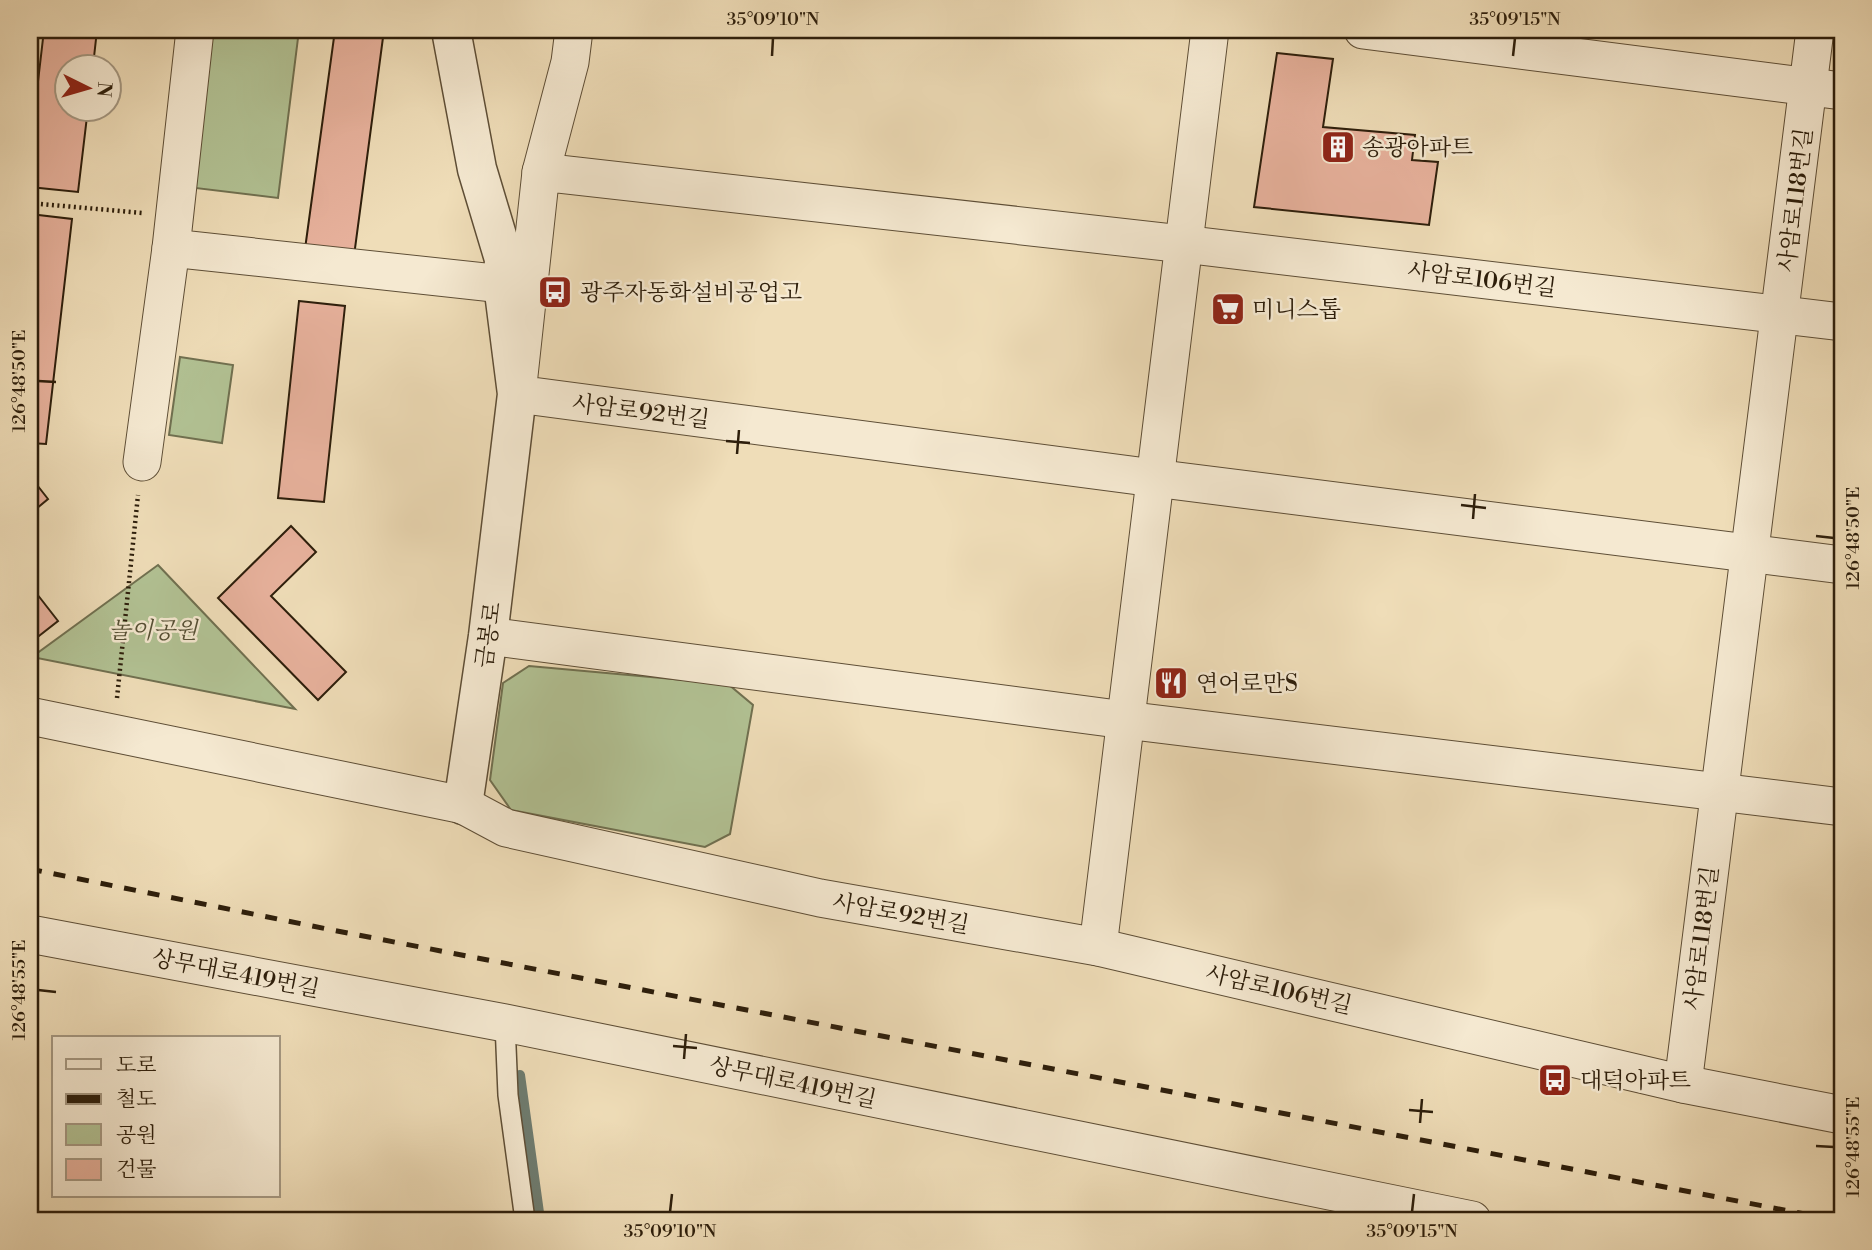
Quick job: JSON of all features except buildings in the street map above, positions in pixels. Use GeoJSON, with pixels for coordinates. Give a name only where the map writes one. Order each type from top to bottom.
{"type":"FeatureCollection","features":[{"type":"Feature","properties":{"kind":"street"},"geometry":{"type":"LineString","coordinates":[[142,462],[195,30]]}},
{"type":"Feature","properties":{"kind":"street","name":"금봉로"},"geometry":{"type":"LineString","coordinates":[[451,30],[477,169],[504,259],[503,284],[517,394],[488,636],[463,805]]}},
{"type":"Feature","properties":{"kind":"street"},"geometry":{"type":"LineString","coordinates":[[517,394],[541,172],[570,62],[574,30]]}},
{"type":"Feature","properties":{"kind":"street"},"geometry":{"type":"LineString","coordinates":[[1098,947],[1209,30]]}},
{"type":"Feature","properties":{"kind":"street"},"geometry":{"type":"LineString","coordinates":[[1363,30],[1825,89]]}},
{"type":"Feature","properties":{"kind":"street","name":"사암로118번길"},"geometry":{"type":"LineString","coordinates":[[1683,1084],[1781,315],[1825,89],[1815,30]]}},
{"type":"Feature","properties":{"kind":"street"},"geometry":{"type":"LineString","coordinates":[[541,172],[1183,244]]}},
{"type":"Feature","properties":{"kind":"street"},"geometry":{"type":"LineString","coordinates":[[172,232],[503,284]]}},
{"type":"Feature","properties":{"kind":"street","name":"사암로106번길"},"geometry":{"type":"LineString","coordinates":[[1183,244],[1781,315]]}},
{"type":"Feature","properties":{"kind":"street"},"geometry":{"type":"LineString","coordinates":[[1781,315],[1842,322]]}},
{"type":"Feature","properties":{"kind":"street","name":"사암로92번길"},"geometry":{"type":"LineString","coordinates":[[517,394],[1154,478]]}},
{"type":"Feature","properties":{"kind":"street"},"geometry":{"type":"LineString","coordinates":[[1154,478],[1842,565]]}},
{"type":"Feature","properties":{"kind":"street"},"geometry":{"type":"LineString","coordinates":[[488,636],[1125,720],[1842,807]]}},
{"type":"Feature","properties":{"kind":"street"},"geometry":{"type":"LineString","coordinates":[[30,716],[463,805]]}},
{"type":"Feature","properties":{"kind":"street","name":"사암로92번길"},"geometry":{"type":"LineString","coordinates":[[463,805],[506,828],[820,898],[1098,947]]}},
{"type":"Feature","properties":{"kind":"street","name":"상무대로419번길"},"geometry":{"type":"LineString","coordinates":[[30,934],[505,1023],[1472,1220]]}},
{"type":"Feature","properties":{"kind":"street","name":"사암로106번길"},"geometry":{"type":"LineString","coordinates":[[1098,947],[1683,1084],[1842,1115]]}},
{"type":"Feature","properties":{"kind":"lane"},"geometry":{"type":"LineString","coordinates":[[505,1023],[508,1095],[525,1220]]}},
{"type":"Feature","properties":{"kind":"path"},"geometry":{"type":"LineString","coordinates":[[30,203],[172,232]]}},
{"type":"Feature","properties":{"kind":"path"},"geometry":{"type":"LineString","coordinates":[[113,733],[142,462]]}},
{"type":"Feature","properties":{"kind":"green space"},"geometry":{"type":"Polygon","coordinates":[[[207,30],[238,30],[265,34],[270,30],[299,30],[278,198],[187,187],[207,30]]]}},
{"type":"Feature","properties":{"kind":"green space"},"geometry":{"type":"Polygon","coordinates":[[[180,357],[233,365],[222,443],[169,435],[180,357]]]}},
{"type":"Feature","properties":{"kind":"green space","name":"놀이공원"},"geometry":{"type":"Polygon","coordinates":[[[158,565],[295,709],[32,657],[158,565]]]}},
{"type":"Feature","properties":{"kind":"green space"},"geometry":{"type":"Polygon","coordinates":[[[529,666],[728,684],[753,705],[730,834],[705,847],[511,810],[490,780],[503,683],[529,666]]]}},
{"type":"Feature","properties":{"kind":"waterway"},"geometry":{"type":"LineString","coordinates":[[520,1075],[540,1220]]}},
{"type":"Feature","properties":{"kind":"railway"},"geometry":{"type":"LineString","coordinates":[[30,869],[332,930],[1836,1220]]}},
{"type":"Feature","properties":{"kind":"place","name":"송광아파트"},"geometry":{"type":"Point","coordinates":[1338,147]}},
{"type":"Feature","properties":{"kind":"place","name":"광주자동화설비공업고"},"geometry":{"type":"Point","coordinates":[555,292]}},
{"type":"Feature","properties":{"kind":"place","name":"미니스톱"},"geometry":{"type":"Point","coordinates":[1228,309]}},
{"type":"Feature","properties":{"kind":"place","name":"연어로만S"},"geometry":{"type":"Point","coordinates":[1171,683]}},
{"type":"Feature","properties":{"kind":"place","name":"대덕아파트"},"geometry":{"type":"Point","coordinates":[1555,1080]}}]}
